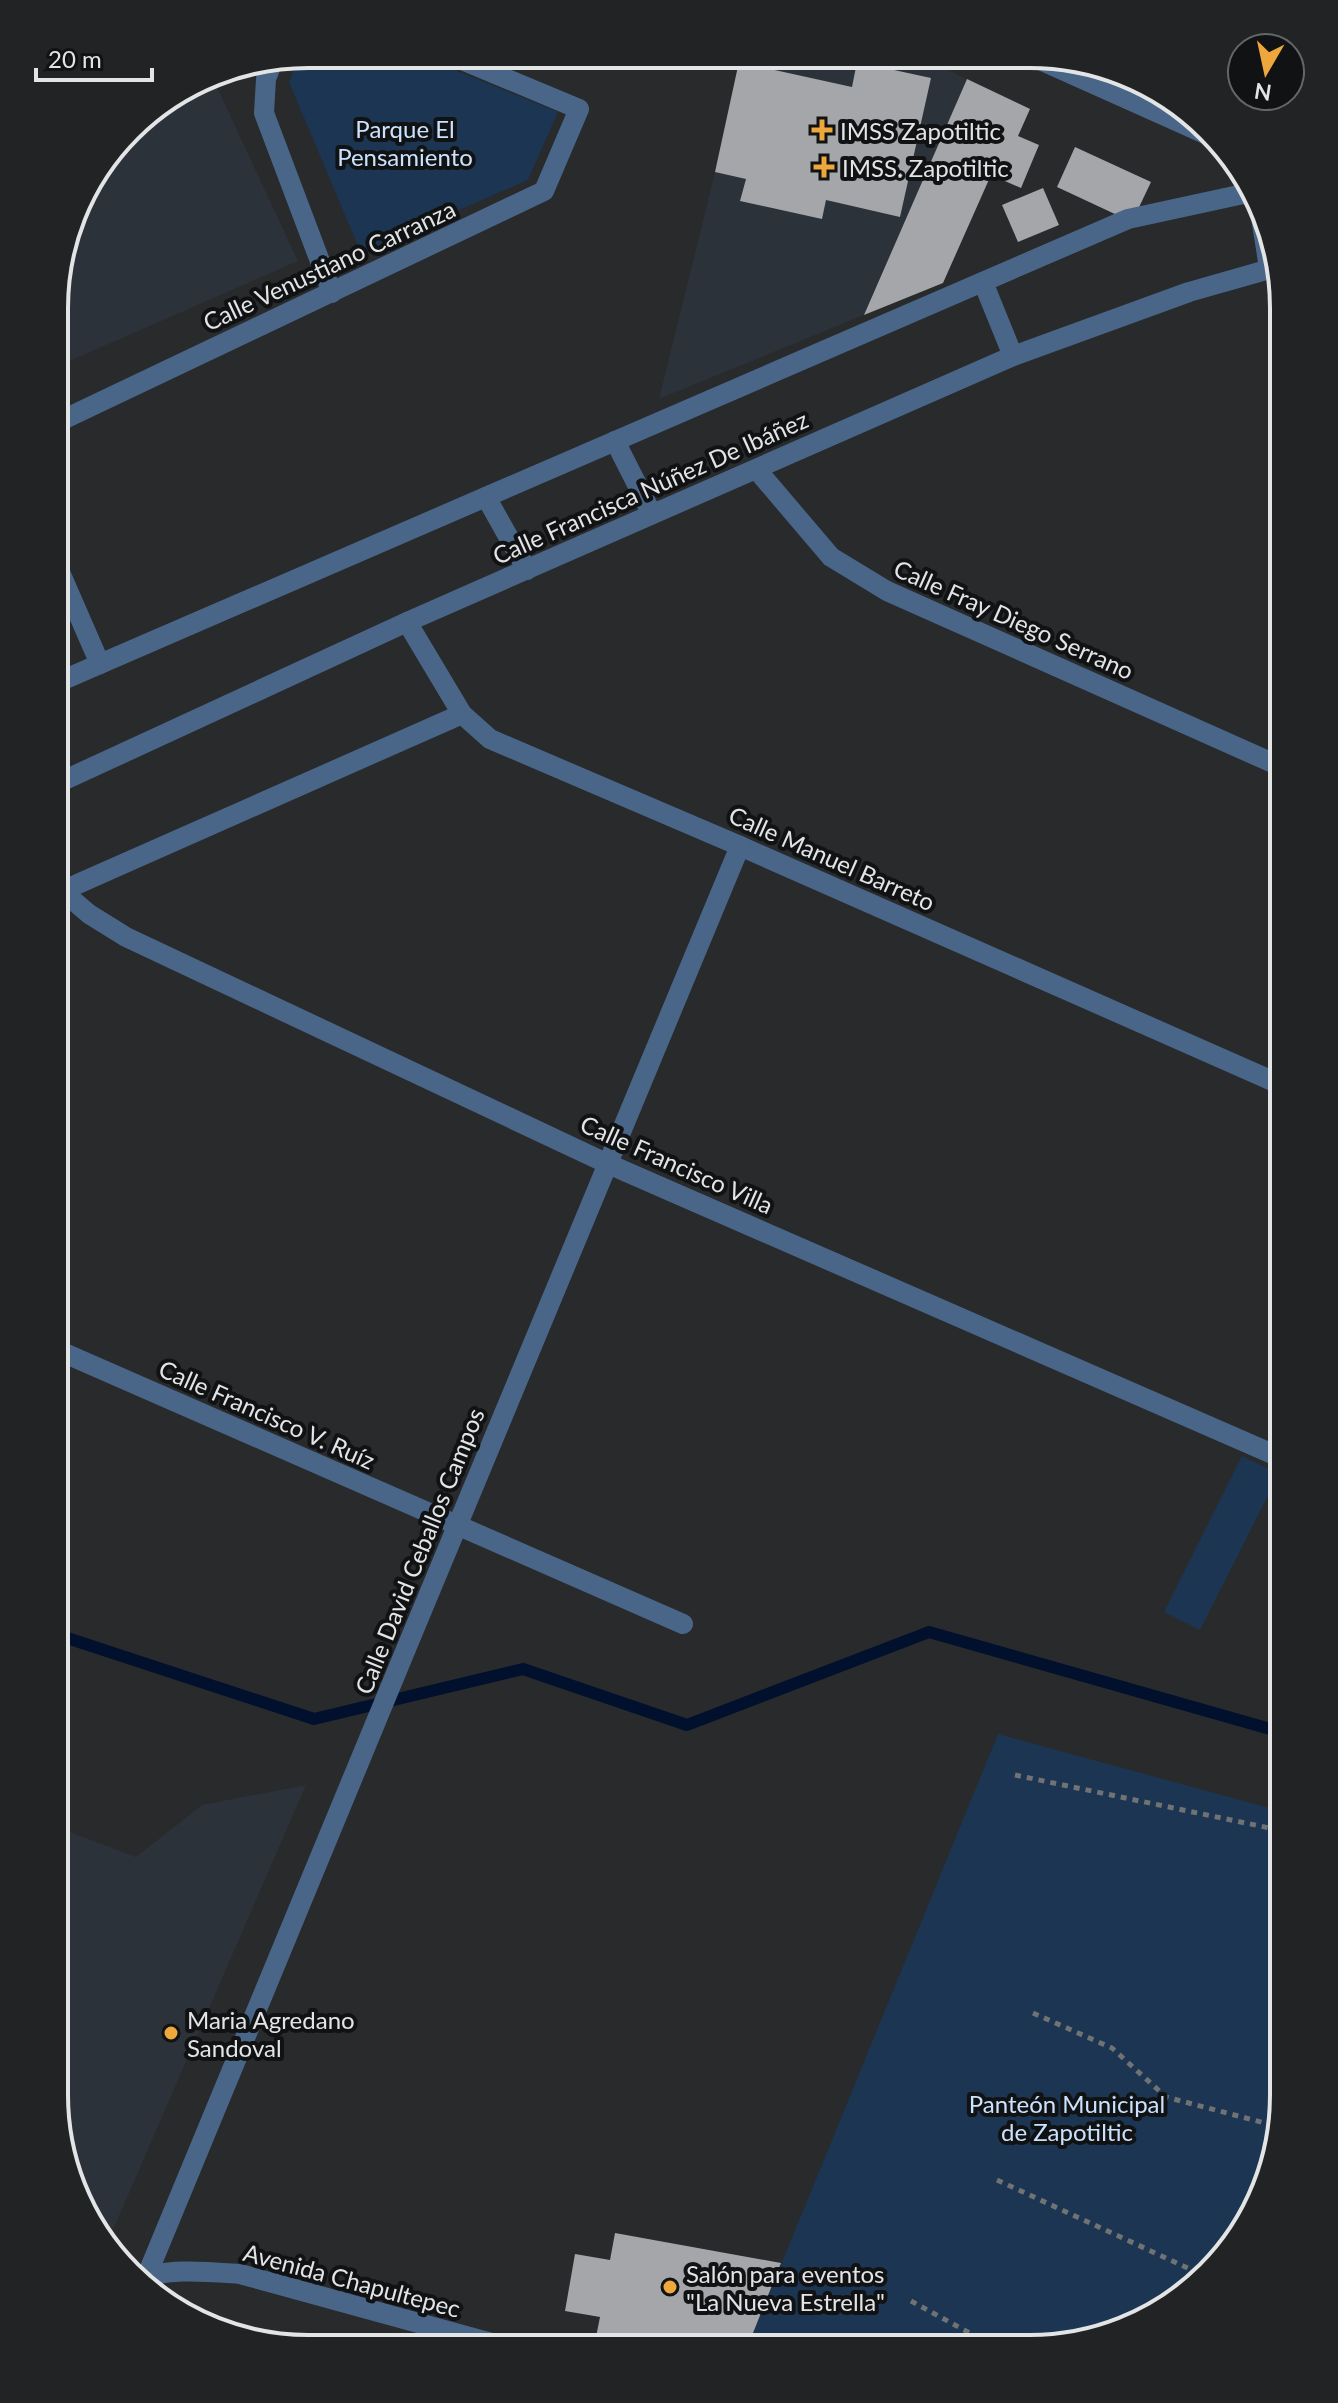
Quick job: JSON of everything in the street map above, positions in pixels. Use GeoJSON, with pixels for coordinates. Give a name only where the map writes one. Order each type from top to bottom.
{"type":"FeatureCollection","features":[{"type":"Feature","properties":{"kind":"street","name":"Calle Venustiano Carranza"},"geometry":{"type":"LineString","coordinates":[[68,417],[544,191],[579,109],[483,69]]}},
{"type":"Feature","properties":{"kind":"street"},"geometry":{"type":"LineString","coordinates":[[1064,71],[1182,124]]}},
{"type":"Feature","properties":{"kind":"street"},"geometry":{"type":"LineString","coordinates":[[269,72],[264,113],[332,293]]}},
{"type":"Feature","properties":{"kind":"street"},"geometry":{"type":"LineString","coordinates":[[68,678],[1128,219],[1241,195]]}},
{"type":"Feature","properties":{"kind":"street","name":"Calle Francisca Núñez De Ibáñez"},"geometry":{"type":"LineString","coordinates":[[68,778],[407,622],[1013,356],[1189,292],[1267,270]]}},
{"type":"Feature","properties":{"kind":"street"},"geometry":{"type":"LineString","coordinates":[[983,282],[1013,356]]}},
{"type":"Feature","properties":{"kind":"street"},"geometry":{"type":"LineString","coordinates":[[615,441],[652,514]]}},
{"type":"Feature","properties":{"kind":"street","name":"Calle Fray Diego Serrano"},"geometry":{"type":"LineString","coordinates":[[757,470],[831,557],[887,591],[1270,762]]}},
{"type":"Feature","properties":{"kind":"street"},"geometry":{"type":"LineString","coordinates":[[486,497],[527,570]]}},
{"type":"Feature","properties":{"kind":"street"},"geometry":{"type":"LineString","coordinates":[[68,591],[100,664]]}},
{"type":"Feature","properties":{"kind":"street","name":"Calle Manuel Barreto"},"geometry":{"type":"LineString","coordinates":[[407,622],[462,714],[490,739],[1270,1080]]}},
{"type":"Feature","properties":{"kind":"street"},"geometry":{"type":"LineString","coordinates":[[68,888],[462,714]]}},
{"type":"Feature","properties":{"kind":"street","name":"Calle David Ceballos Campos"},"geometry":{"type":"LineString","coordinates":[[145,2271],[374,1729],[606,1163],[740,846]]}},
{"type":"Feature","properties":{"kind":"street","name":"Calle Francisco Villa"},"geometry":{"type":"LineString","coordinates":[[68,899],[126,937],[606,1163],[1269,1446]]}},
{"type":"Feature","properties":{"kind":"street","name":"Calle Francisco V. Ruíz"},"geometry":{"type":"LineString","coordinates":[[68,1355],[683,1624]]}},
{"type":"Feature","properties":{"kind":"street","name":"Avenida Chapultepec"},"geometry":{"type":"LineString","coordinates":[[151,2276],[198,2272],[240,2274],[462,2335]]}},
{"type":"Feature","properties":{"kind":"path"},"geometry":{"type":"LineString","coordinates":[[1015,1775],[1269,1828]]}},
{"type":"Feature","properties":{"kind":"path"},"geometry":{"type":"LineString","coordinates":[[1033,2013],[1112,2048],[1166,2097],[1268,2124]]}},
{"type":"Feature","properties":{"kind":"path"},"geometry":{"type":"LineString","coordinates":[[997,2180],[1193,2270]]}},
{"type":"Feature","properties":{"kind":"path"},"geometry":{"type":"LineString","coordinates":[[911,2301],[973,2335]]}},
{"type":"Feature","properties":{"kind":"shaded area"},"geometry":{"type":"Polygon","coordinates":[[[738,68],[944,68],[967,79],[864,315],[659,399],[738,68]]]}},
{"type":"Feature","properties":{"kind":"shaded area"},"geometry":{"type":"Polygon","coordinates":[[[217,87],[298,261],[68,362],[70,277],[86,216],[100,188],[128,150],[150,128],[202,93],[217,87]]]}},
{"type":"Feature","properties":{"kind":"shaded area"},"geometry":{"type":"Polygon","coordinates":[[[306,1785],[112,2232],[93,2201],[81,2172],[70,2126],[68,1831],[136,1857],[202,1805],[306,1785]]]}},
{"type":"Feature","properties":{"kind":"green space","name":"Parque El Pensamiento"},"geometry":{"type":"Polygon","coordinates":[[[294,69],[452,69],[558,112],[528,180],[361,253],[289,82],[294,69]]]}},
{"type":"Feature","properties":{"kind":"green space"},"geometry":{"type":"Polygon","coordinates":[[[1242,1456],[1269,1469],[1269,1493],[1200,1630],[1164,1612],[1242,1456]]]}},
{"type":"Feature","properties":{"kind":"green space","name":"Panteón Municipal de Zapotiltic"},"geometry":{"type":"Polygon","coordinates":[[[998,1734],[1269,1808],[1268,2126],[1252,2187],[1238,2215],[1210,2253],[1188,2275],[1136,2310],[1092,2327],[1061,2333],[752,2335],[998,1734]]]}},
{"type":"Feature","properties":{"kind":"building","name":"IMSS Zapotiltic"},"geometry":{"type":"Polygon","coordinates":[[[738,68],[770,68],[852,87],[856,68],[886,68],[931,78],[900,217],[826,200],[822,219],[740,201],[746,179],[715,172],[738,68]]]}},
{"type":"Feature","properties":{"kind":"building"},"geometry":{"type":"Polygon","coordinates":[[[967,79],[1030,109],[1018,136],[1039,145],[1021,188],[991,175],[943,283],[864,315],[967,79]]]}},
{"type":"Feature","properties":{"kind":"building"},"geometry":{"type":"Polygon","coordinates":[[[1075,147],[1151,182],[1132,222],[1057,187],[1075,147]]]}},
{"type":"Feature","properties":{"kind":"building"},"geometry":{"type":"Polygon","coordinates":[[[1043,188],[1059,225],[1018,242],[1002,205],[1043,188]]]}},
{"type":"Feature","properties":{"kind":"building","name":"Salón para eventos \"La Nueva Estrella\""},"geometry":{"type":"Polygon","coordinates":[[[615,2233],[781,2263],[752,2335],[596,2335],[600,2317],[565,2311],[575,2254],[610,2260],[615,2233]]]}},
{"type":"Feature","properties":{"kind":"waterway"},"geometry":{"type":"LineString","coordinates":[[68,1638],[314,1719],[523,1669],[687,1725],[929,1632],[1269,1729]]}},
{"type":"Feature","properties":{"kind":"place","name":"IMSS Zapotiltic"},"geometry":{"type":"Point","coordinates":[822,130]}},
{"type":"Feature","properties":{"kind":"place","name":"IMSS. Zapotiltic"},"geometry":{"type":"Point","coordinates":[824,167]}},
{"type":"Feature","properties":{"kind":"place","name":"Maria Agredano Sandoval"},"geometry":{"type":"Point","coordinates":[171,2033]}},
{"type":"Feature","properties":{"kind":"place","name":"Salón para eventos \"La Nueva Estrella\""},"geometry":{"type":"Point","coordinates":[670,2287]}}]}
